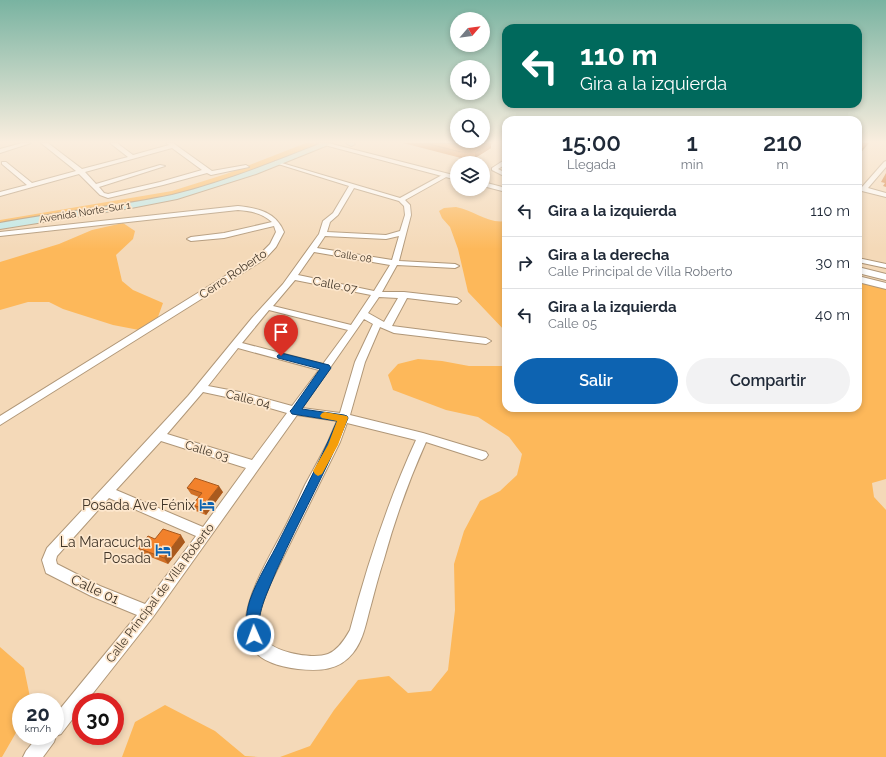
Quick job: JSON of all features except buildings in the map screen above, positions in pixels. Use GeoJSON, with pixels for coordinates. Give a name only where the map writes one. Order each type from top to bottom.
{"type":"FeatureCollection","features":[{"type":"Feature","properties":{"kind":"main road","name":"Avenida Norte-Sur 1"},"geometry":{"type":"LineString","coordinates":[[0,220],[166,192],[215,178]]}},
{"type":"Feature","properties":{"kind":"main road","name":"Avenida Norte-Sur 1"},"geometry":{"type":"LineString","coordinates":[[0,226],[173,197],[234,178]]}},
{"type":"Feature","properties":{"kind":"street"},"geometry":{"type":"LineString","coordinates":[[22,178],[31,185]]}},
{"type":"Feature","properties":{"kind":"street"},"geometry":{"type":"LineString","coordinates":[[0,194],[54,178]]}},
{"type":"Feature","properties":{"kind":"street"},"geometry":{"type":"LineString","coordinates":[[87,178],[102,194],[108,196],[132,192],[181,178]]}},
{"type":"Feature","properties":{"kind":"street"},"geometry":{"type":"LineString","coordinates":[[95,186],[121,178]]}},
{"type":"Feature","properties":{"kind":"street"},"geometry":{"type":"LineString","coordinates":[[328,178],[401,200],[440,178]]}},
{"type":"Feature","properties":{"kind":"street"},"geometry":{"type":"LineString","coordinates":[[862,188],[871,178]]}},
{"type":"Feature","properties":{"kind":"street"},"geometry":{"type":"LineString","coordinates":[[490,179],[502,182]]}},
{"type":"Feature","properties":{"kind":"street"},"geometry":{"type":"LineString","coordinates":[[205,534],[107,492],[201,388],[293,277],[323,234],[327,221],[338,211],[352,186]]}},
{"type":"Feature","properties":{"kind":"street"},"geometry":{"type":"LineString","coordinates":[[490,186],[502,189]]}},
{"type":"Feature","properties":{"kind":"street"},"geometry":{"type":"LineString","coordinates":[[862,189],[886,196]]}},
{"type":"Feature","properties":{"kind":"street","name":"Calle Principal de Villa Roberto"},"geometry":{"type":"LineString","coordinates":[[64,717],[148,612],[326,368],[377,294],[395,264],[408,209],[407,205],[401,200]]}},
{"type":"Feature","properties":{"kind":"street"},"geometry":{"type":"LineString","coordinates":[[0,234],[238,208],[253,209],[261,212],[276,223]]}},
{"type":"Feature","properties":{"kind":"street"},"geometry":{"type":"LineString","coordinates":[[28,221],[23,227],[33,230]]}},
{"type":"Feature","properties":{"kind":"street"},"geometry":{"type":"LineString","coordinates":[[191,239],[209,239],[238,234],[276,223]]}},
{"type":"Feature","properties":{"kind":"street","name":"Cerro Roberto"},"geometry":{"type":"LineString","coordinates":[[0,421],[262,257],[278,238],[280,232],[276,223]]}},
{"type":"Feature","properties":{"kind":"street"},"geometry":{"type":"LineString","coordinates":[[323,234],[386,237],[403,232]]}},
{"type":"Feature","properties":{"kind":"street","name":"Calle 08"},"geometry":{"type":"LineString","coordinates":[[312,249],[395,264],[455,266]]}},
{"type":"Feature","properties":{"kind":"street"},"geometry":{"type":"LineString","coordinates":[[862,261],[886,266]]}},
{"type":"Feature","properties":{"kind":"street"},"geometry":{"type":"LineString","coordinates":[[862,271],[886,277]]}},
{"type":"Feature","properties":{"kind":"street","name":"Calle 07"},"geometry":{"type":"LineString","coordinates":[[293,277],[377,294],[404,295],[457,301]]}},
{"type":"Feature","properties":{"kind":"street"},"geometry":{"type":"LineString","coordinates":[[862,280],[886,286]]}},
{"type":"Feature","properties":{"kind":"street"},"geometry":{"type":"LineString","coordinates":[[404,295],[368,342],[344,418],[267,577],[255,606],[252,626],[257,644],[268,653],[288,661],[324,663],[338,656],[351,644],[357,630],[382,545],[412,460],[423,436]]}},
{"type":"Feature","properties":{"kind":"street"},"geometry":{"type":"LineString","coordinates":[[267,307],[353,328]]}},
{"type":"Feature","properties":{"kind":"street"},"geometry":{"type":"LineString","coordinates":[[363,314],[394,330],[486,342]]}},
{"type":"Feature","properties":{"kind":"street"},"geometry":{"type":"LineString","coordinates":[[236,344],[326,368]]}},
{"type":"Feature","properties":{"kind":"street","name":"Calle 04"},"geometry":{"type":"LineString","coordinates":[[201,388],[245,397],[295,411],[344,418],[423,436],[482,455]]}},
{"type":"Feature","properties":{"kind":"street","name":"Calle 03"},"geometry":{"type":"LineString","coordinates":[[159,436],[255,466]]}},
{"type":"Feature","properties":{"kind":"street","name":"Calle 01"},"geometry":{"type":"LineString","coordinates":[[107,492],[52,552],[49,560],[51,568],[96,591],[148,612]]}},
{"type":"Feature","properties":{"kind":"street"},"geometry":{"type":"LineString","coordinates":[[32,757],[41,745]]}},
{"type":"Feature","properties":{"kind":"shaded area"},"geometry":{"type":"Polygon","coordinates":[[[212,178],[231,178],[190,193],[0,226],[0,220],[172,191],[212,178]]]}},
{"type":"Feature","properties":{"kind":"shaded area"},"geometry":{"type":"Polygon","coordinates":[[[456,207],[487,219],[502,221],[502,328],[468,292],[458,249],[450,227],[442,218],[439,211],[444,208],[456,207]]]}},
{"type":"Feature","properties":{"kind":"shaded area"},"geometry":{"type":"Polygon","coordinates":[[[123,223],[135,231],[133,239],[116,255],[122,281],[133,290],[163,303],[158,317],[139,330],[113,325],[63,309],[49,302],[28,302],[0,310],[0,262],[59,244],[92,230],[123,223]]]}},
{"type":"Feature","properties":{"kind":"shaded area"},"geometry":{"type":"Polygon","coordinates":[[[862,280],[886,286],[886,479],[872,483],[874,497],[886,510],[886,757],[280,757],[310,746],[334,710],[358,680],[389,676],[408,693],[431,691],[448,670],[455,610],[454,564],[464,531],[480,501],[500,491],[517,475],[522,454],[509,437],[478,417],[446,410],[393,390],[388,375],[398,364],[418,359],[442,361],[469,366],[502,366],[502,412],[862,412],[862,280]]]}},
{"type":"Feature","properties":{"kind":"shaded area"},"geometry":{"type":"Polygon","coordinates":[[[0,647],[24,668],[29,693],[12,693],[12,740],[2,757],[0,757],[0,647]]]}},
{"type":"Feature","properties":{"kind":"shaded area"},"geometry":{"type":"Polygon","coordinates":[[[165,705],[215,731],[245,756],[258,757],[122,757],[135,722],[165,705]]]}},
{"type":"Feature","properties":{"kind":"slow traffic"},"geometry":{"type":"LineString","coordinates":[[318,471],[344,418],[325,416]]}},
{"type":"Feature","properties":{"kind":"place","name":"Posada Ave Fénix"},"geometry":{"type":"Point","coordinates":[207,505]}},
{"type":"Feature","properties":{"kind":"place","name":"La Maracucha Posada"},"geometry":{"type":"Point","coordinates":[163,550]}},
{"type":"Feature","properties":{"kind":"route"},"geometry":{"type":"LineString","coordinates":[[254,635],[252,626],[255,606],[267,577],[344,418],[295,411],[326,368],[281,356]]}}]}
